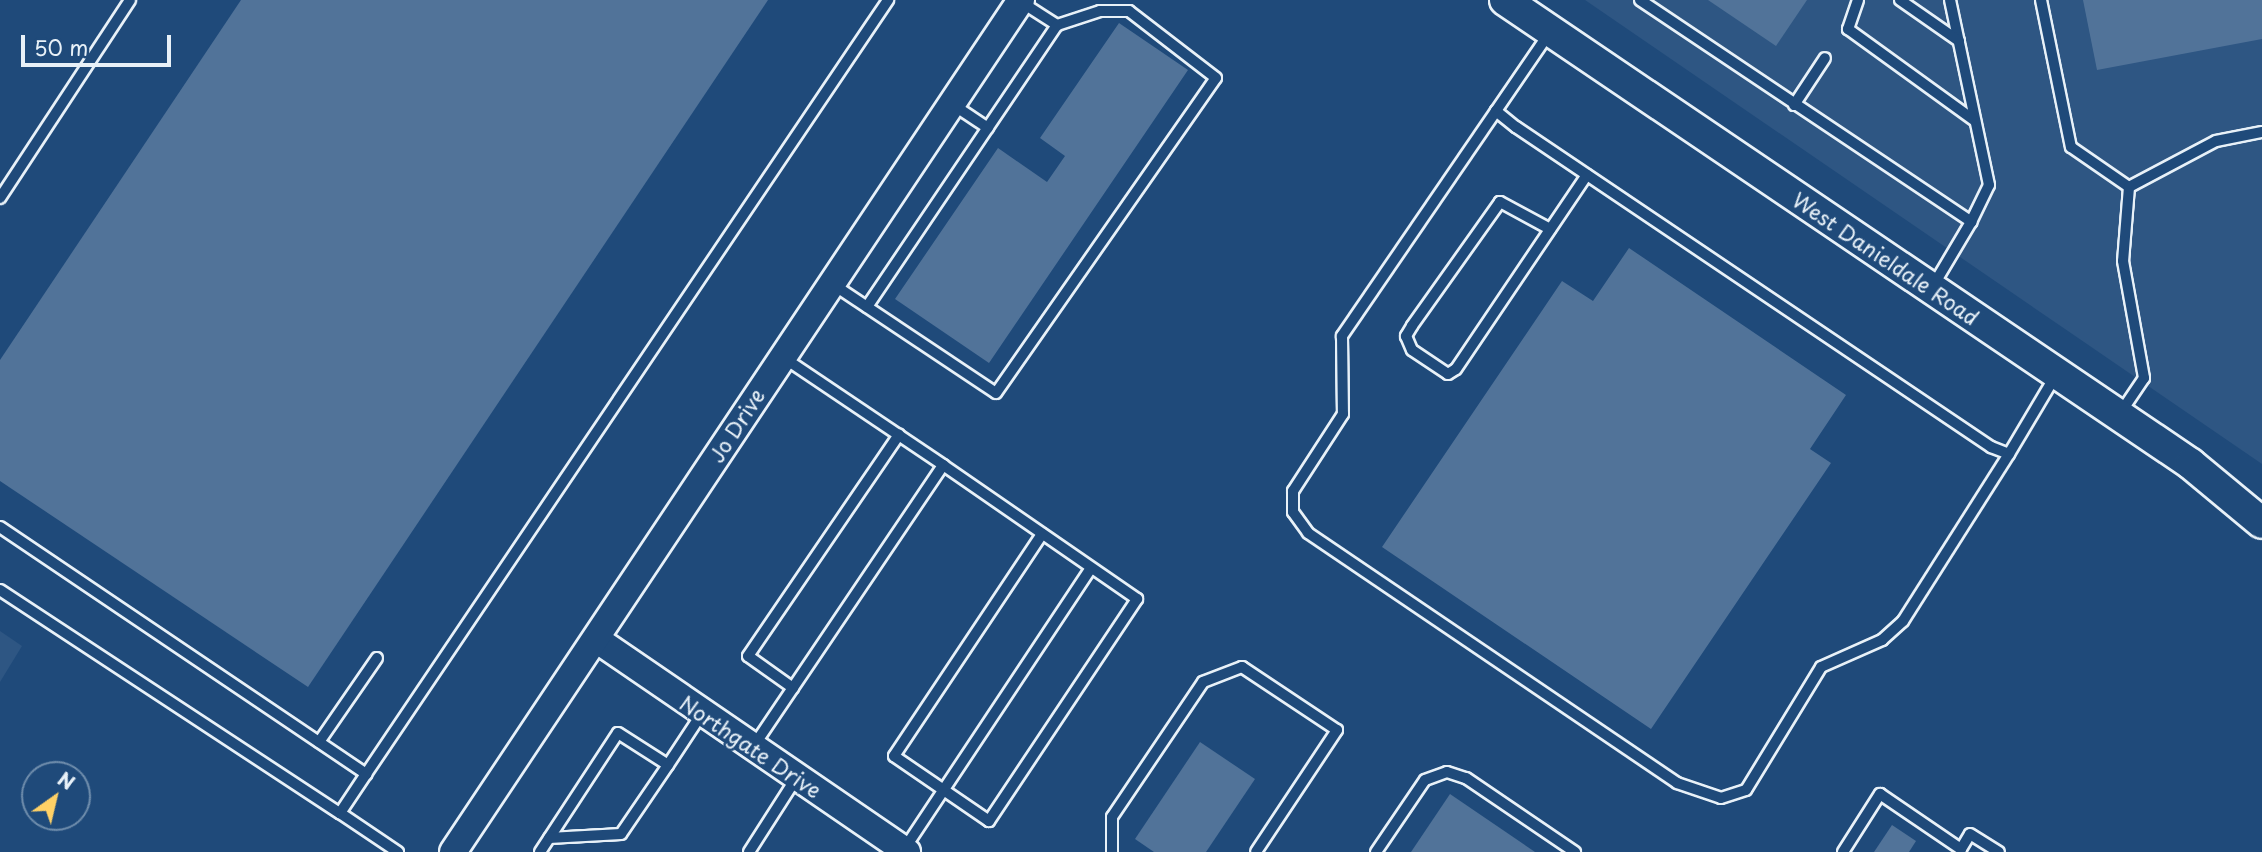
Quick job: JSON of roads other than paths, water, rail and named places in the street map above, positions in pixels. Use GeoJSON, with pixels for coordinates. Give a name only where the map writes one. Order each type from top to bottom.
{"type":"FeatureCollection","features":[{"type":"Feature","properties":{"kind":"main road","name":"West Danieldale Road"},"geometry":{"type":"LineString","coordinates":[[1505,0],[2120,415],[2262,523]]}},
{"type":"Feature","properties":{"kind":"street","name":"Jo Drive"},"geometry":{"type":"LineString","coordinates":[[453,852],[1020,1]]}},
{"type":"Feature","properties":{"kind":"street","name":"Northgate Drive"},"geometry":{"type":"LineString","coordinates":[[596,639],[905,851]]}},
{"type":"Feature","properties":{"kind":"lane"},"geometry":{"type":"LineString","coordinates":[[0,198],[130,0]]}},
{"type":"Feature","properties":{"kind":"lane"},"geometry":{"type":"LineString","coordinates":[[340,813],[888,0]]}},
{"type":"Feature","properties":{"kind":"lane"},"geometry":{"type":"LineString","coordinates":[[1640,0],[1971,222]]}},
{"type":"Feature","properties":{"kind":"lane"},"geometry":{"type":"LineString","coordinates":[[1858,0],[1849,29],[1975,121]]}},
{"type":"Feature","properties":{"kind":"lane"},"geometry":{"type":"LineString","coordinates":[[1900,0],[1959,41]]}},
{"type":"Feature","properties":{"kind":"lane"},"geometry":{"type":"LineString","coordinates":[[1931,288],[1971,222],[1989,185],[1950,0]]}},
{"type":"Feature","properties":{"kind":"lane"},"geometry":{"type":"LineString","coordinates":[[2041,0],[2071,147],[2129,187]]}},
{"type":"Feature","properties":{"kind":"lane"},"geometry":{"type":"LineString","coordinates":[[1020,1],[1057,25]]}},
{"type":"Feature","properties":{"kind":"lane"},"geometry":{"type":"LineString","coordinates":[[831,283],[867,307],[996,393],[1216,78],[1129,11],[1100,11],[1057,25],[867,307]]}},
{"type":"Feature","properties":{"kind":"lane"},"geometry":{"type":"LineString","coordinates":[[1550,32],[1342,336],[1343,414],[1293,491],[1293,512],[1308,533],[1677,783],[1721,798],[1746,790],[1821,667],[1882,640],[1903,621],[2058,373]]}},
{"type":"Feature","properties":{"kind":"lane"},"geometry":{"type":"LineString","coordinates":[[1794,105],[1825,58]]}},
{"type":"Feature","properties":{"kind":"lane"},"geometry":{"type":"LineString","coordinates":[[952,104],[988,128]]}},
{"type":"Feature","properties":{"kind":"lane"},"geometry":{"type":"LineString","coordinates":[[1496,111],[1587,175],[2008,454]]}},
{"type":"Feature","properties":{"kind":"lane"},"geometry":{"type":"LineString","coordinates":[[2129,187],[2216,141],[2262,132]]}},
{"type":"Feature","properties":{"kind":"lane"},"geometry":{"type":"LineString","coordinates":[[1550,229],[1500,202],[1406,336],[1412,350],[1448,374],[1456,369],[1587,175]]}},
{"type":"Feature","properties":{"kind":"lane"},"geometry":{"type":"LineString","coordinates":[[2120,415],[2144,378],[2123,261],[2129,187]]}},
{"type":"Feature","properties":{"kind":"lane"},"geometry":{"type":"LineString","coordinates":[[782,356],[1137,599],[989,821],[894,756],[1042,534]]}},
{"type":"Feature","properties":{"kind":"lane"},"geometry":{"type":"LineString","coordinates":[[793,688],[748,656],[899,435]]}},
{"type":"Feature","properties":{"kind":"lane"},"geometry":{"type":"LineString","coordinates":[[753,747],[943,465]]}},
{"type":"Feature","properties":{"kind":"lane"},"geometry":{"type":"LineString","coordinates":[[0,527],[366,774]]}},
{"type":"Feature","properties":{"kind":"lane"},"geometry":{"type":"LineString","coordinates":[[905,851],[1091,568]]}},
{"type":"Feature","properties":{"kind":"lane"},"geometry":{"type":"LineString","coordinates":[[0,590],[398,852]]}},
{"type":"Feature","properties":{"kind":"lane"},"geometry":{"type":"LineString","coordinates":[[319,742],[377,658]]}},
{"type":"Feature","properties":{"kind":"lane"},"geometry":{"type":"LineString","coordinates":[[1112,852],[1112,817],[1203,682],[1242,667],[1337,730],[1256,852]]}},
{"type":"Feature","properties":{"kind":"lane"},"geometry":{"type":"LineString","coordinates":[[549,838],[621,834],[702,712]]}},
{"type":"Feature","properties":{"kind":"lane"},"geometry":{"type":"LineString","coordinates":[[540,852],[618,733],[668,765]]}},
{"type":"Feature","properties":{"kind":"lane"},"geometry":{"type":"LineString","coordinates":[[1376,852],[1426,780],[1447,772],[1575,852]]}},
{"type":"Feature","properties":{"kind":"lane"},"geometry":{"type":"LineString","coordinates":[[749,852],[797,777]]}},
{"type":"Feature","properties":{"kind":"lane"},"geometry":{"type":"LineString","coordinates":[[1843,852],[1880,794],[1960,850],[1970,834],[1998,852]]}}]}
